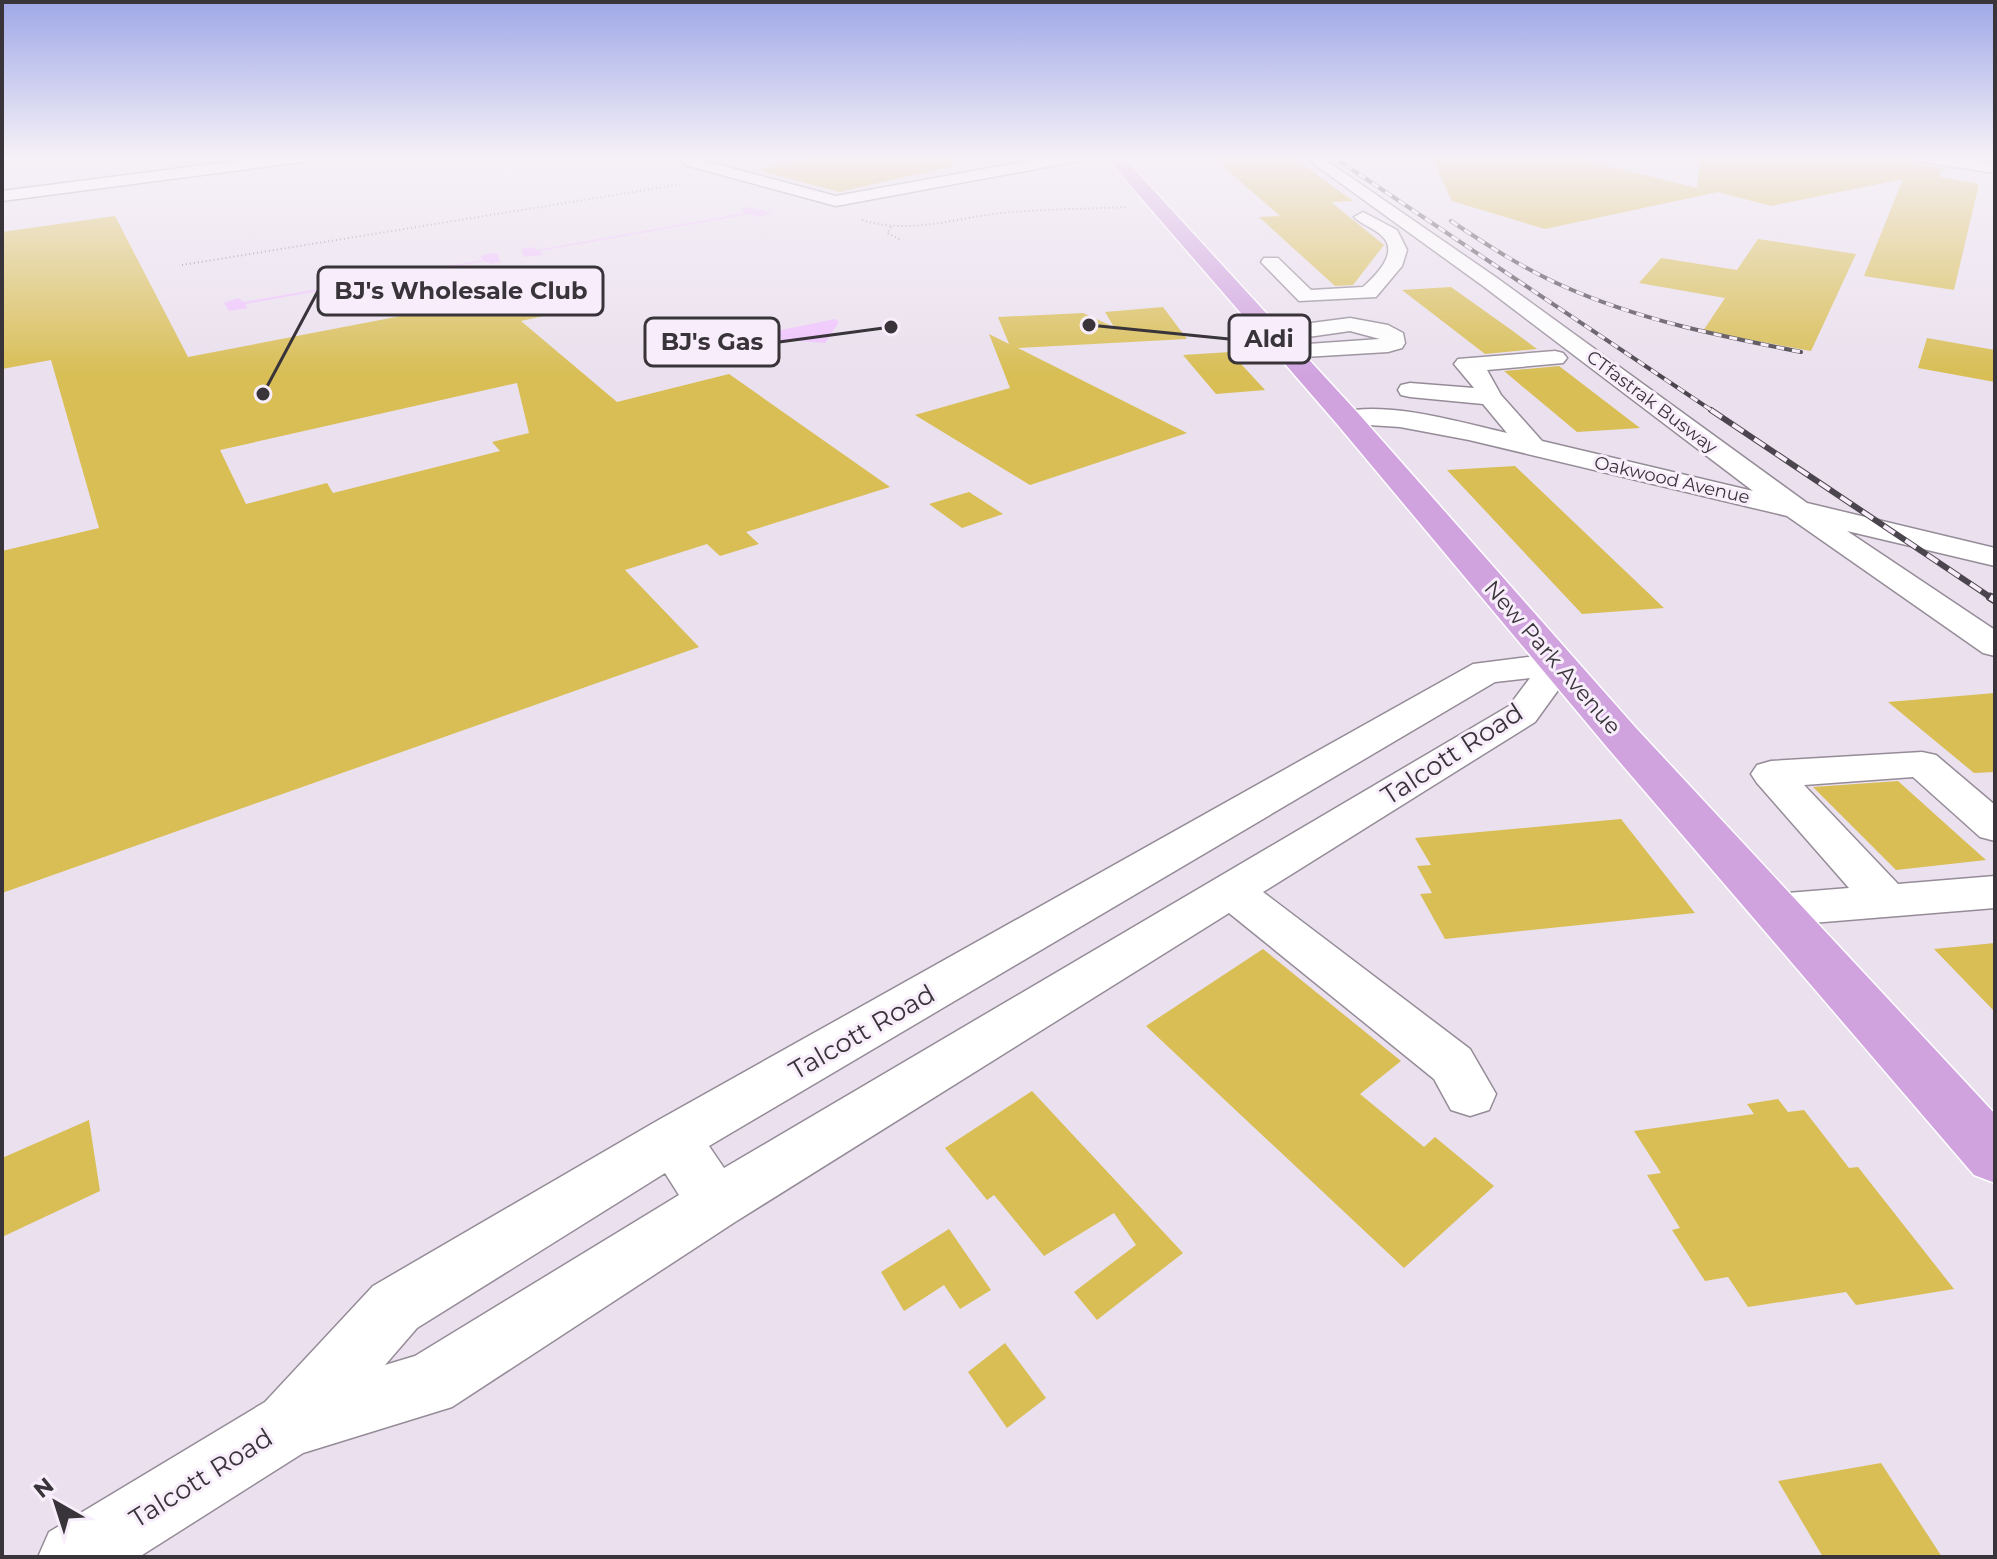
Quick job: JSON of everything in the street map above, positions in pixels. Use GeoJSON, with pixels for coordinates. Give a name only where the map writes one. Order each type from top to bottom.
{"type":"FeatureCollection","features":[{"type":"Feature","properties":{"kind":"main road","name":"New Park Avenue"},"geometry":{"type":"LineString","coordinates":[[1177,229],[1995,1156]]}},
{"type":"Feature","properties":{"kind":"street"},"geometry":{"type":"LineString","coordinates":[[1271,262],[1306,297],[1369,293],[1393,269],[1397,246],[1391,234],[1382,229]]}},
{"type":"Feature","properties":{"kind":"street","name":"CTfastrak Busway"},"geometry":{"type":"LineString","coordinates":[[1414,229],[1794,508],[1995,646]]}},
{"type":"Feature","properties":{"kind":"street"},"geometry":{"type":"LineString","coordinates":[[1555,358],[1466,364],[1481,377],[1490,397],[1524,436],[1605,450],[1657,453]]}},
{"type":"Feature","properties":{"kind":"street"},"geometry":{"type":"LineString","coordinates":[[1410,390],[1490,397]]}},
{"type":"Feature","properties":{"kind":"street","name":"Oakwood Avenue"},"geometry":{"type":"LineString","coordinates":[[1347,418],[1388,418],[1524,436],[1680,481],[1995,557]]}},
{"type":"Feature","properties":{"kind":"street"},"geometry":{"type":"LineString","coordinates":[[1680,481],[1719,473],[1728,467],[1730,460]]}},
{"type":"Feature","properties":{"kind":"street","name":"Talcott Road"},"geometry":{"type":"LineString","coordinates":[[288,1425],[395,1307],[674,1139],[1119,886],[1486,672],[1559,664]]}},
{"type":"Feature","properties":{"kind":"street","name":"Talcott Road"},"geometry":{"type":"LineString","coordinates":[[74,1557],[288,1425],[429,1384],[715,1204],[1522,714],[1559,664]]}},
{"type":"Feature","properties":{"kind":"street"},"geometry":{"type":"LineString","coordinates":[[1888,902],[1771,774],[1922,764],[1995,827]]}},
{"type":"Feature","properties":{"kind":"street"},"geometry":{"type":"LineString","coordinates":[[1119,886],[1169,929]]}},
{"type":"Feature","properties":{"kind":"street"},"geometry":{"type":"LineString","coordinates":[[1231,891],[1452,1064],[1470,1094]]}},
{"type":"Feature","properties":{"kind":"street"},"geometry":{"type":"LineString","coordinates":[[1776,910],[1995,892]]}},
{"type":"Feature","properties":{"kind":"street"},"geometry":{"type":"LineString","coordinates":[[674,1139],[715,1204]]}},
{"type":"Feature","properties":{"kind":"path"},"geometry":{"type":"LineString","coordinates":[[182,265],[404,229]]}},
{"type":"Feature","properties":{"kind":"path"},"geometry":{"type":"LineString","coordinates":[[890,229],[887,233],[901,240]]}},
{"type":"Feature","properties":{"kind":"shaded area"},"geometry":{"type":"Polygon","coordinates":[[[666,229],[540,251],[543,255],[524,257],[521,249],[531,247],[537,250],[666,229]]]}},
{"type":"Feature","properties":{"kind":"shaded area"},"geometry":{"type":"Polygon","coordinates":[[[498,254],[500,262],[491,264],[485,261],[245,304],[247,308],[229,311],[224,303],[238,298],[244,302],[483,260],[480,256],[498,254]]]}},
{"type":"Feature","properties":{"kind":"shaded area"},"geometry":{"type":"Polygon","coordinates":[[[835,319],[839,322],[825,343],[758,338],[767,333],[835,319]]]}},
{"type":"Feature","properties":{"kind":"building"},"geometry":{"type":"Polygon","coordinates":[[[25,229],[122,229],[188,357],[562,285],[567,311],[521,321],[617,402],[729,374],[890,487],[746,532],[759,544],[720,556],[707,544],[625,570],[699,647],[2,893],[2,551],[99,528],[51,360],[2,369],[2,232],[25,229]],[[517,383],[220,450],[246,504],[327,483],[333,493],[500,451],[492,442],[529,433],[517,383]]]}},
{"type":"Feature","properties":{"kind":"building"},"geometry":{"type":"Polygon","coordinates":[[[1272,229],[1364,229],[1384,245],[1353,285],[1335,286],[1272,229]]]}},
{"type":"Feature","properties":{"kind":"building"},"geometry":{"type":"Polygon","coordinates":[[[1883,229],[1968,229],[1954,290],[1864,276],[1883,229]]]}},
{"type":"Feature","properties":{"kind":"building"},"geometry":{"type":"Polygon","coordinates":[[[1758,239],[1856,254],[1811,351],[1703,331],[1725,298],[1639,283],[1661,258],[1737,270],[1758,239]]]}},
{"type":"Feature","properties":{"kind":"building"},"geometry":{"type":"Polygon","coordinates":[[[1451,287],[1537,349],[1485,354],[1402,290],[1451,287]]]}},
{"type":"Feature","properties":{"kind":"building"},"geometry":{"type":"Polygon","coordinates":[[[1163,307],[1187,339],[1018,348],[1187,433],[1030,485],[915,415],[1010,388],[989,334],[1009,344],[998,317],[1083,313],[1114,327],[1105,312],[1163,307]]]}},
{"type":"Feature","properties":{"kind":"building"},"geometry":{"type":"Polygon","coordinates":[[[1927,338],[1995,350],[1995,382],[1918,368],[1927,338]]]}},
{"type":"Feature","properties":{"kind":"building"},"geometry":{"type":"Polygon","coordinates":[[[1230,352],[1265,390],[1216,394],[1183,355],[1230,352]]]}},
{"type":"Feature","properties":{"kind":"building"},"geometry":{"type":"Polygon","coordinates":[[[1559,366],[1640,428],[1577,432],[1504,371],[1559,366]]]}},
{"type":"Feature","properties":{"kind":"building"},"geometry":{"type":"Polygon","coordinates":[[[1515,466],[1664,608],[1582,614],[1447,470],[1515,466]]]}},
{"type":"Feature","properties":{"kind":"building"},"geometry":{"type":"Polygon","coordinates":[[[969,492],[1003,514],[962,528],[929,504],[969,492]]]}},
{"type":"Feature","properties":{"kind":"building"},"geometry":{"type":"Polygon","coordinates":[[[1995,693],[1995,772],[1974,773],[1888,702],[1995,693]]]}},
{"type":"Feature","properties":{"kind":"building"},"geometry":{"type":"Polygon","coordinates":[[[1898,781],[1986,860],[1896,870],[1813,787],[1898,781]]]}},
{"type":"Feature","properties":{"kind":"building"},"geometry":{"type":"Polygon","coordinates":[[[1621,819],[1695,913],[1445,939],[1420,894],[1432,893],[1417,866],[1431,865],[1415,838],[1621,819]]]}},
{"type":"Feature","properties":{"kind":"building"},"geometry":{"type":"Polygon","coordinates":[[[1995,943],[1995,1012],[1934,949],[1995,943]]]}},
{"type":"Feature","properties":{"kind":"building"},"geometry":{"type":"Polygon","coordinates":[[[1263,949],[1401,1061],[1360,1094],[1424,1147],[1435,1137],[1494,1186],[1404,1268],[1146,1026],[1263,949]]]}},
{"type":"Feature","properties":{"kind":"building"},"geometry":{"type":"Polygon","coordinates":[[[1032,1091],[1183,1253],[1097,1320],[1074,1292],[1136,1245],[1114,1213],[1044,1256],[994,1195],[987,1200],[945,1148],[1032,1091]]]}},
{"type":"Feature","properties":{"kind":"building"},"geometry":{"type":"Polygon","coordinates":[[[1778,1099],[1788,1112],[1804,1110],[1849,1168],[1858,1167],[1954,1289],[1856,1305],[1846,1292],[1748,1307],[1728,1277],[1705,1281],[1672,1230],[1680,1228],[1647,1175],[1661,1173],[1634,1131],[1754,1114],[1747,1104],[1778,1099]]]}},
{"type":"Feature","properties":{"kind":"building"},"geometry":{"type":"Polygon","coordinates":[[[89,1120],[100,1191],[2,1237],[2,1158],[89,1120]]]}},
{"type":"Feature","properties":{"kind":"building"},"geometry":{"type":"Polygon","coordinates":[[[949,1229],[991,1290],[960,1309],[944,1285],[904,1311],[881,1272],[949,1229]]]}},
{"type":"Feature","properties":{"kind":"building"},"geometry":{"type":"Polygon","coordinates":[[[1005,1343],[1046,1398],[1007,1428],[968,1372],[1005,1343]]]}},
{"type":"Feature","properties":{"kind":"building"},"geometry":{"type":"Polygon","coordinates":[[[1881,1463],[1942,1557],[1823,1557],[1778,1481],[1881,1463]]]}},
{"type":"Feature","properties":{"kind":"railway"},"geometry":{"type":"LineString","coordinates":[[1441,229],[1714,412]]}},
{"type":"Feature","properties":{"kind":"railway"},"geometry":{"type":"LineString","coordinates":[[1463,229],[1520,264],[1592,298],[1680,326],[1801,352]]}},
{"type":"Feature","properties":{"kind":"railway"},"geometry":{"type":"LineString","coordinates":[[1711,410],[1990,597]]}},
{"type":"Feature","properties":{"kind":"railway"},"geometry":{"type":"LineString","coordinates":[[1990,597],[1995,600]]}},
{"type":"Feature","properties":{"kind":"place","name":"Aldi"},"geometry":{"type":"Point","coordinates":[1089,325]}},
{"type":"Feature","properties":{"kind":"place","name":"BJ's Gas"},"geometry":{"type":"Point","coordinates":[891,327]}},
{"type":"Feature","properties":{"kind":"place","name":"BJ's Wholesale Club"},"geometry":{"type":"Point","coordinates":[263,394]}}]}
